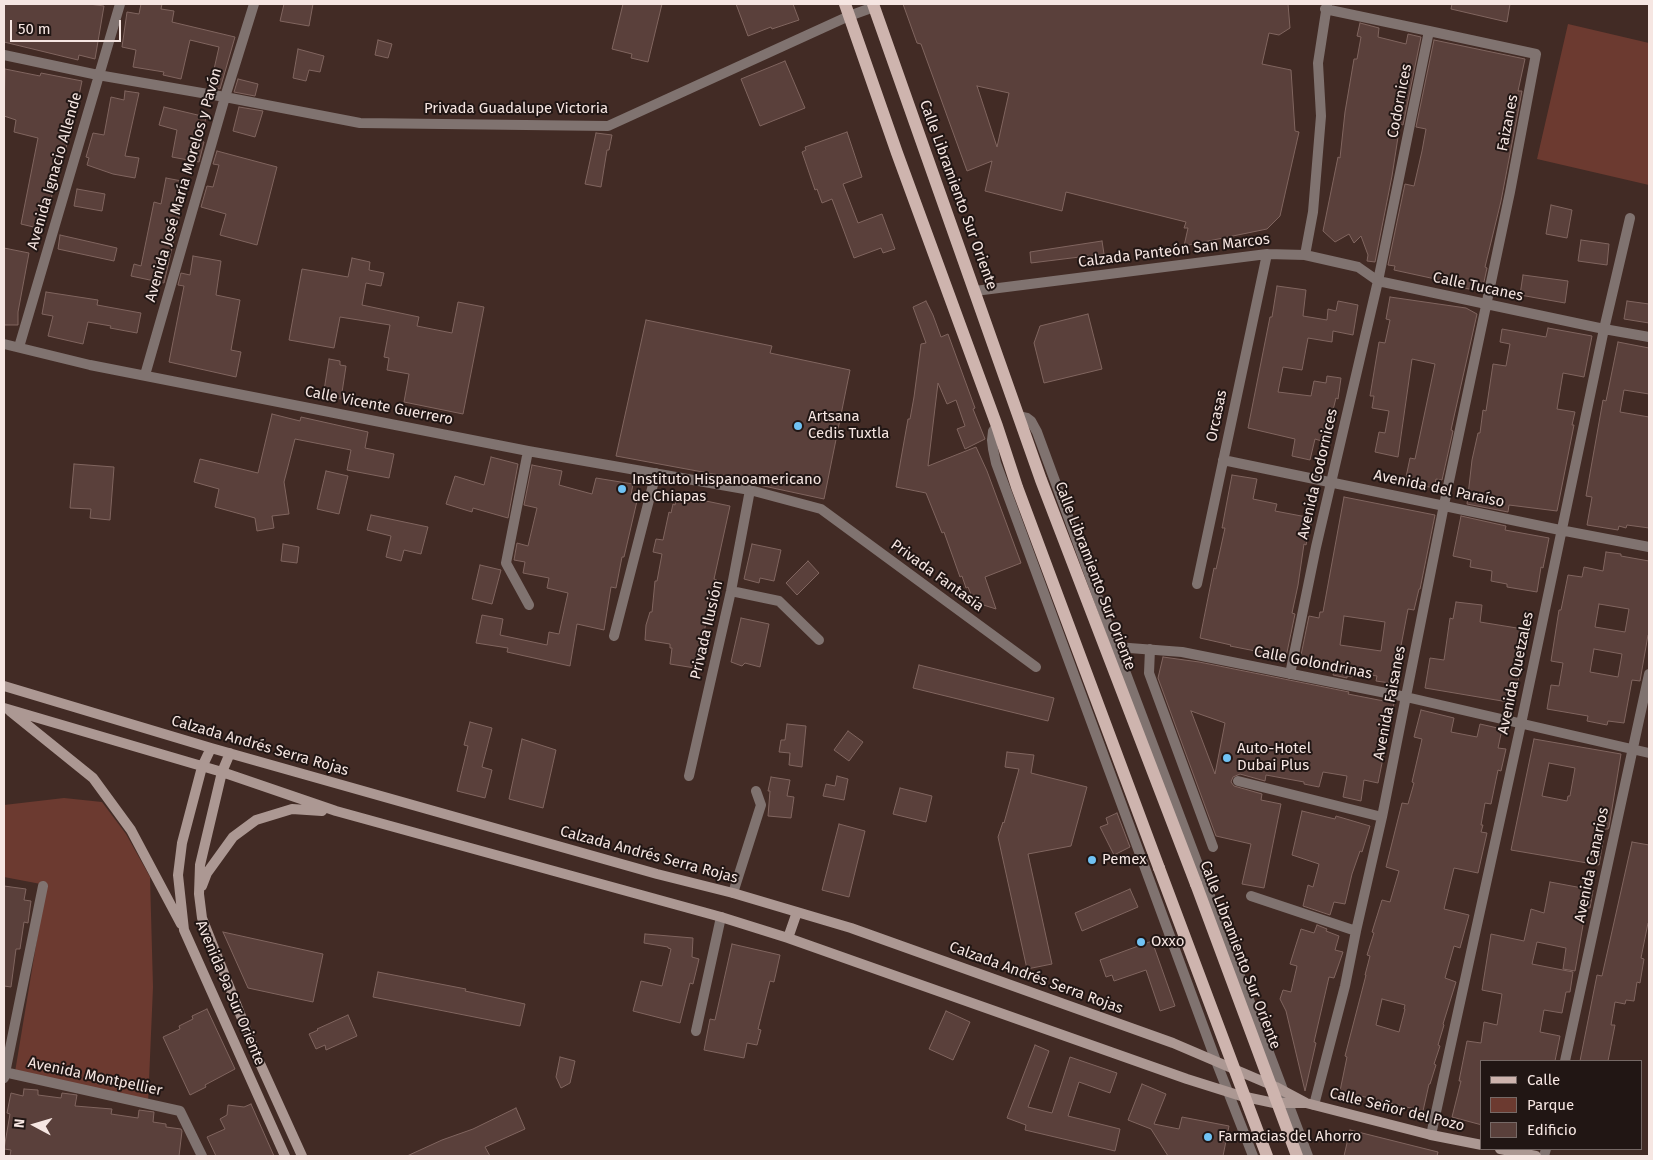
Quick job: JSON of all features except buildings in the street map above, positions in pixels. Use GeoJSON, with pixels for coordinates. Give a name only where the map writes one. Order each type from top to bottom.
{"type":"FeatureCollection","features":[{"type":"Feature","properties":{"kind":"main road","name":"Calle Libramiento Sur Oriente"},"geometry":{"type":"LineString","coordinates":[[873,5],[1041,480],[1113,664],[1298,1156]]}},
{"type":"Feature","properties":{"kind":"main road"},"geometry":{"type":"LineString","coordinates":[[847,10],[1017,486],[1266,1156]]}},
{"type":"Feature","properties":{"kind":"main road","name":"Calzada Andrés Serra Rojas"},"geometry":{"type":"LineString","coordinates":[[4,686],[230,754],[647,871],[733,893],[851,928],[1174,1043],[1280,1089]]}},
{"type":"Feature","properties":{"kind":"main road"},"geometry":{"type":"LineString","coordinates":[[5,708],[222,772],[336,811],[721,917],[788,938],[1228,1091]]}},
{"type":"Feature","properties":{"kind":"main road"},"geometry":{"type":"LineString","coordinates":[[5,708],[93,778],[131,830],[184,930]]}},
{"type":"Feature","properties":{"kind":"main road","name":"Avenida 9a Sur Oriente"},"geometry":{"type":"LineString","coordinates":[[211,748],[202,767],[181,851],[178,875],[184,930],[285,1156]]}},
{"type":"Feature","properties":{"kind":"main road","name":"Avenida 9a Sur Oriente"},"geometry":{"type":"LineString","coordinates":[[230,754],[222,772],[200,865],[199,894],[202,918],[258,1059],[302,1156]]}},
{"type":"Feature","properties":{"kind":"main road"},"geometry":{"type":"LineString","coordinates":[[199,894],[207,873],[233,837],[256,820],[292,809],[336,811]]}},
{"type":"Feature","properties":{"kind":"main road"},"geometry":{"type":"LineString","coordinates":[[788,938],[797,912]]}},
{"type":"Feature","properties":{"kind":"main road","name":"Calle Señor del Pozo"},"geometry":{"type":"LineString","coordinates":[[1280,1089],[1310,1104],[1480,1145]]}},
{"type":"Feature","properties":{"kind":"main road","name":"Calle Señor del Pozo"},"geometry":{"type":"LineString","coordinates":[[1228,1091],[1274,1103],[1310,1104]]}},
{"type":"Feature","properties":{"kind":"main road"},"geometry":{"type":"LineString","coordinates":[[1505,1150],[1536,1156]]}},
{"type":"Feature","properties":{"kind":"street","name":"Avenida Ignacio Allende"},"geometry":{"type":"LineString","coordinates":[[19,347],[120,4]]}},
{"type":"Feature","properties":{"kind":"street","name":"Avenida José María Morelos y Pavón"},"geometry":{"type":"LineString","coordinates":[[145,375],[225,97],[254,4]]}},
{"type":"Feature","properties":{"kind":"street","name":"Privada Guadalupe Victoria"},"geometry":{"type":"LineString","coordinates":[[4,55],[98,75],[360,123],[608,126],[847,10],[873,5]]}},
{"type":"Feature","properties":{"kind":"street"},"geometry":{"type":"LineString","coordinates":[[1305,255],[1313,212],[1321,116],[1318,63],[1326,6],[1429,31]]}},
{"type":"Feature","properties":{"kind":"street","name":"Codornices"},"geometry":{"type":"LineString","coordinates":[[1378,281],[1429,31]]}},
{"type":"Feature","properties":{"kind":"street","name":"Faizanes"},"geometry":{"type":"LineString","coordinates":[[1429,31],[1536,54],[1487,304]]}},
{"type":"Feature","properties":{"kind":"street","name":"Avenida Quetzales"},"geometry":{"type":"LineString","coordinates":[[1431,1134],[1521,724],[1560,530],[1630,218]]}},
{"type":"Feature","properties":{"kind":"street","name":"Calzada Panteón San Marcos"},"geometry":{"type":"LineString","coordinates":[[975,291],[1266,254],[1305,255]]}},
{"type":"Feature","properties":{"kind":"street","name":"Orcasas"},"geometry":{"type":"LineString","coordinates":[[1197,584],[1266,254]]}},
{"type":"Feature","properties":{"kind":"street","name":"Calle Tucanes"},"geometry":{"type":"LineString","coordinates":[[1305,255],[1358,267],[1378,281],[1604,330],[1649,337]]}},
{"type":"Feature","properties":{"kind":"street","name":"Avenida Codornices"},"geometry":{"type":"LineString","coordinates":[[1290,674],[1316,547],[1378,281]]}},
{"type":"Feature","properties":{"kind":"street","name":"Avenida Faisanes"},"geometry":{"type":"LineString","coordinates":[[1310,1104],[1345,986],[1382,817],[1444,505],[1487,304]]}},
{"type":"Feature","properties":{"kind":"street","name":"Calle Vicente Guerrero"},"geometry":{"type":"LineString","coordinates":[[4,344],[90,365],[528,451],[750,490],[821,509]]}},
{"type":"Feature","properties":{"kind":"street"},"geometry":{"type":"LineString","coordinates":[[1018,416],[1032,421],[1037,432],[1280,1089],[1289,1104],[1308,1156]]}},
{"type":"Feature","properties":{"kind":"street"},"geometry":{"type":"LineString","coordinates":[[997,426],[992,440],[996,462],[1216,1061],[1253,1156]]}},
{"type":"Feature","properties":{"kind":"street"},"geometry":{"type":"LineString","coordinates":[[528,451],[506,563],[529,605]]}},
{"type":"Feature","properties":{"kind":"street","name":"Avenida del Paraíso"},"geometry":{"type":"LineString","coordinates":[[1224,460],[1649,547]]}},
{"type":"Feature","properties":{"kind":"street"},"geometry":{"type":"LineString","coordinates":[[614,636],[656,473]]}},
{"type":"Feature","properties":{"kind":"street","name":"Privada Ilusión"},"geometry":{"type":"LineString","coordinates":[[689,776],[731,591],[750,490]]}},
{"type":"Feature","properties":{"kind":"street","name":"Privada Fantasía"},"geometry":{"type":"LineString","coordinates":[[821,509],[1036,667]]}},
{"type":"Feature","properties":{"kind":"street"},"geometry":{"type":"LineString","coordinates":[[731,591],[779,601],[819,640]]}},
{"type":"Feature","properties":{"kind":"street","name":"Calle Golondrinas"},"geometry":{"type":"LineString","coordinates":[[1116,647],[1182,652],[1406,697],[1649,753]]}},
{"type":"Feature","properties":{"kind":"street"},"geometry":{"type":"LineString","coordinates":[[1150,649],[1149,673],[1213,847]]}},
{"type":"Feature","properties":{"kind":"street","name":"Avenida Canarios"},"geometry":{"type":"LineString","coordinates":[[1565,1060],[1649,674]]}},
{"type":"Feature","properties":{"kind":"street"},"geometry":{"type":"LineString","coordinates":[[1238,781],[1382,817]]}},
{"type":"Feature","properties":{"kind":"street"},"geometry":{"type":"LineString","coordinates":[[733,893],[761,805],[756,791]]}},
{"type":"Feature","properties":{"kind":"street"},"geometry":{"type":"LineString","coordinates":[[4,1074],[43,886]]}},
{"type":"Feature","properties":{"kind":"street"},"geometry":{"type":"LineString","coordinates":[[1250,896],[1356,931]]}},
{"type":"Feature","properties":{"kind":"street"},"geometry":{"type":"LineString","coordinates":[[696,1031],[721,917]]}},
{"type":"Feature","properties":{"kind":"street","name":"Avenida Montpellier"},"geometry":{"type":"LineString","coordinates":[[4,1074],[180,1111],[202,1156]]}},
{"type":"Feature","properties":{"kind":"green space"},"geometry":{"type":"Polygon","coordinates":[[[1568,24],[1649,43],[1649,185],[1537,159],[1568,24]]]}},
{"type":"Feature","properties":{"kind":"green space"},"geometry":{"type":"Polygon","coordinates":[[[64,798],[102,802],[126,834],[150,877],[153,987],[148,1104],[15,1072],[46,885],[4,877],[4,805],[64,798]]]}},
{"type":"Feature","properties":{"kind":"place","name":"Artsana Cedis Tuxtla"},"geometry":{"type":"Point","coordinates":[798,426]}},
{"type":"Feature","properties":{"kind":"place","name":"Instituto Hispanoamericano de Chiapas"},"geometry":{"type":"Point","coordinates":[622,489]}},
{"type":"Feature","properties":{"kind":"place","name":"Auto-Hotel Dubai Plus"},"geometry":{"type":"Point","coordinates":[1227,758]}},
{"type":"Feature","properties":{"kind":"place","name":"Pemex"},"geometry":{"type":"Point","coordinates":[1092,860]}},
{"type":"Feature","properties":{"kind":"place","name":"Oxxo"},"geometry":{"type":"Point","coordinates":[1141,942]}},
{"type":"Feature","properties":{"kind":"place","name":"Farmacias del Ahorro"},"geometry":{"type":"Point","coordinates":[1208,1137]}}]}
